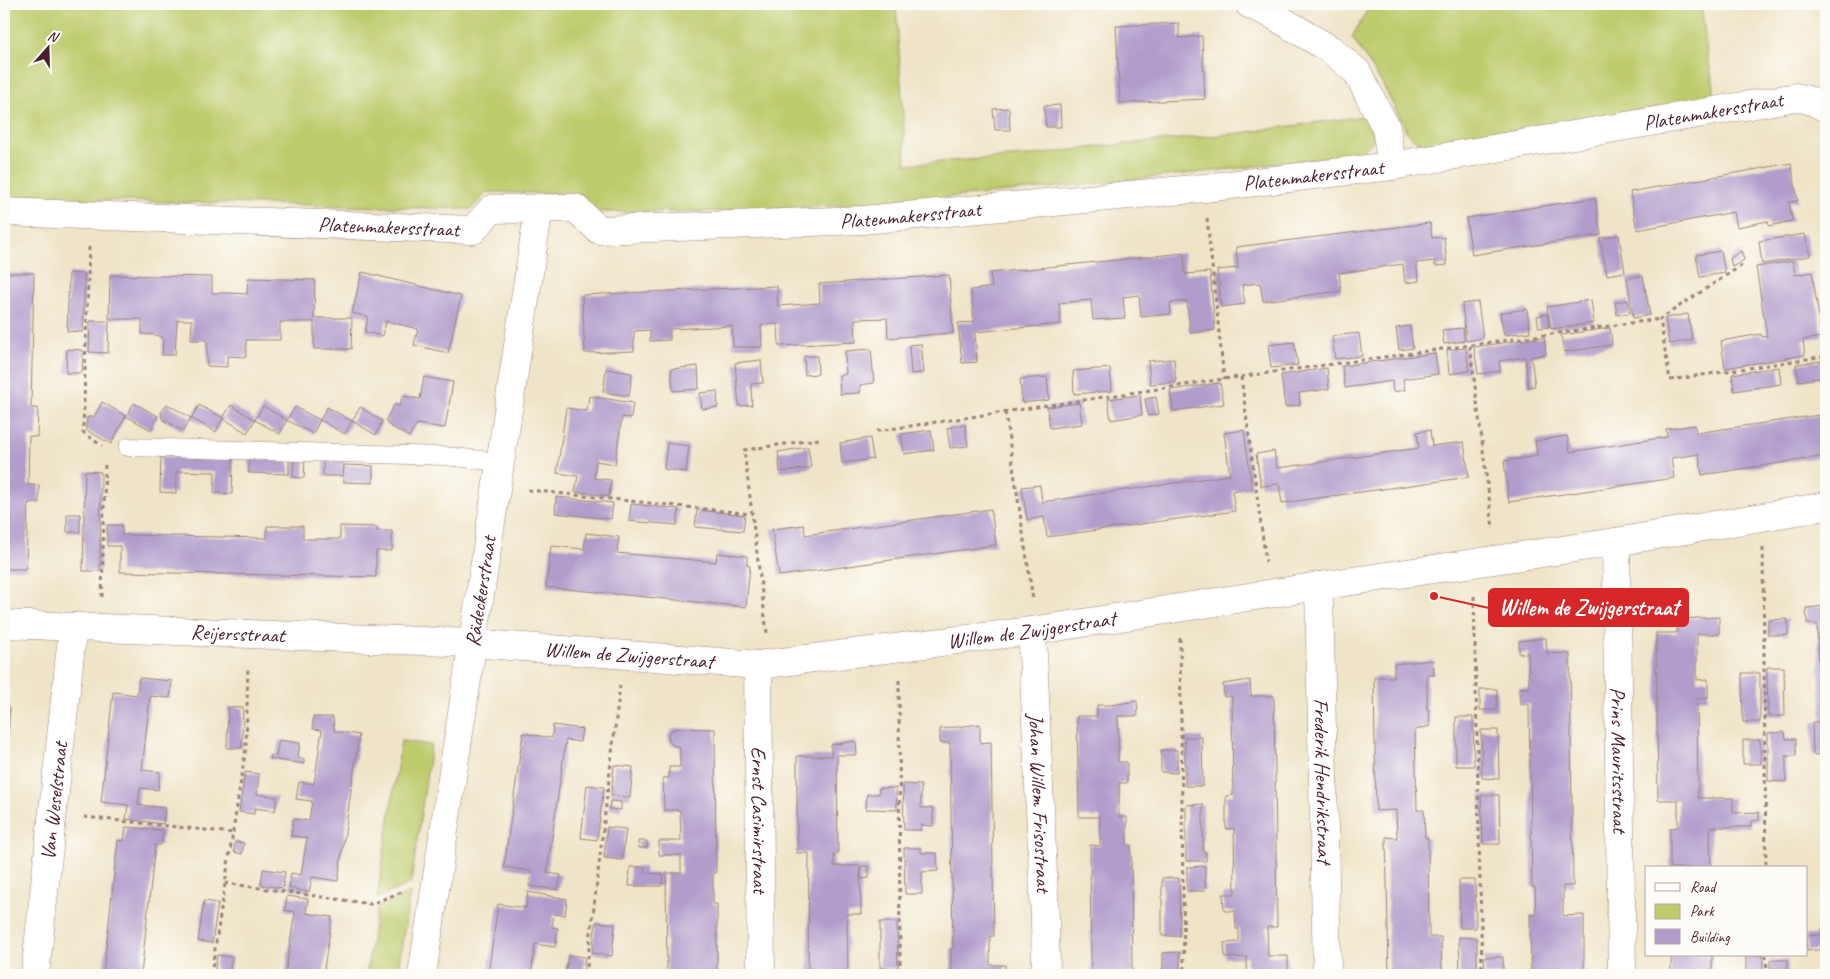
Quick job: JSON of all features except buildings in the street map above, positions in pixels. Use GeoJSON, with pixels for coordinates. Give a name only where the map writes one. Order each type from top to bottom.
{"type":"FeatureCollection","features":[{"type":"Feature","properties":{"kind":"street"},"geometry":{"type":"LineString","coordinates":[[1249,4],[1273,15],[1331,50],[1357,72],[1386,128],[1392,166]]}},
{"type":"Feature","properties":{"kind":"street","name":"Platenmakersstraat"},"geometry":{"type":"LineString","coordinates":[[4,212],[473,230],[492,209],[575,208],[599,230],[863,220],[1204,188],[1392,166],[1796,97],[1812,100],[1826,107]]}},
{"type":"Feature","properties":{"kind":"street","name":"Rädeckerstraat"},"geometry":{"type":"LineString","coordinates":[[422,975],[471,642],[539,208]]}},
{"type":"Feature","properties":{"kind":"street","name":"Willem de Zwijgerstraat"},"geometry":{"type":"LineString","coordinates":[[471,642],[764,664],[1035,630],[1616,542],[1826,506]]}},
{"type":"Feature","properties":{"kind":"street","name":"Prins Mauritsstraat"},"geometry":{"type":"LineString","coordinates":[[1616,542],[1622,975]]}},
{"type":"Feature","properties":{"kind":"street","name":"Frederik Hendrikstraat"},"geometry":{"type":"LineString","coordinates":[[1319,586],[1327,975]]}},
{"type":"Feature","properties":{"kind":"street","name":"Reijersstraat"},"geometry":{"type":"LineString","coordinates":[[4,624],[471,642]]}},
{"type":"Feature","properties":{"kind":"street","name":"Van Weselstraat"},"geometry":{"type":"LineString","coordinates":[[35,975],[73,627]]}},
{"type":"Feature","properties":{"kind":"street","name":"Johan Willem Frisostraat"},"geometry":{"type":"LineString","coordinates":[[1035,630],[1046,975]]}},
{"type":"Feature","properties":{"kind":"street","name":"Ernst Casimirstraat"},"geometry":{"type":"LineString","coordinates":[[761,975],[764,664]]}},
{"type":"Feature","properties":{"kind":"lane"},"geometry":{"type":"LineString","coordinates":[[128,447],[445,456],[497,475]]}},
{"type":"Feature","properties":{"kind":"path"},"geometry":{"type":"LineString","coordinates":[[1204,188],[1224,379]]}},
{"type":"Feature","properties":{"kind":"path"},"geometry":{"type":"LineString","coordinates":[[90,214],[83,432],[105,448],[128,447]]}},
{"type":"Feature","properties":{"kind":"path"},"geometry":{"type":"LineString","coordinates":[[877,430],[1224,379],[1660,320],[1742,265]]}},
{"type":"Feature","properties":{"kind":"path"},"geometry":{"type":"LineString","coordinates":[[1660,320],[1670,380],[1826,356]]}},
{"type":"Feature","properties":{"kind":"path"},"geometry":{"type":"LineString","coordinates":[[1470,346],[1486,562],[1482,975]]}},
{"type":"Feature","properties":{"kind":"path"},"geometry":{"type":"LineString","coordinates":[[1241,377],[1271,594]]}},
{"type":"Feature","properties":{"kind":"path"},"geometry":{"type":"LineString","coordinates":[[1005,412],[1035,630]]}},
{"type":"Feature","properties":{"kind":"path"},"geometry":{"type":"LineString","coordinates":[[764,664],[752,514],[744,450],[819,439]]}},
{"type":"Feature","properties":{"kind":"path"},"geometry":{"type":"LineString","coordinates":[[101,628],[105,448]]}},
{"type":"Feature","properties":{"kind":"path"},"geometry":{"type":"LineString","coordinates":[[497,475],[752,514]]}},
{"type":"Feature","properties":{"kind":"path"},"geometry":{"type":"LineString","coordinates":[[1762,517],[1766,866]]}},
{"type":"Feature","properties":{"kind":"path"},"geometry":{"type":"LineString","coordinates":[[1180,608],[1184,975]]}},
{"type":"Feature","properties":{"kind":"path"},"geometry":{"type":"LineString","coordinates":[[211,975],[246,747],[248,634]]}},
{"type":"Feature","properties":{"kind":"path"},"geometry":{"type":"LineString","coordinates":[[899,647],[900,975]]}},
{"type":"Feature","properties":{"kind":"path"},"geometry":{"type":"LineString","coordinates":[[586,975],[624,654]]}},
{"type":"Feature","properties":{"kind":"path"},"geometry":{"type":"LineString","coordinates":[[53,813],[233,833]]}},
{"type":"Feature","properties":{"kind":"path"},"geometry":{"type":"LineString","coordinates":[[225,883],[371,904],[436,879]]}},
{"type":"Feature","properties":{"kind":"path"},"geometry":{"type":"LineString","coordinates":[[1766,956],[1766,975]]}},
{"type":"Feature","properties":{"kind":"green space"},"geometry":{"type":"Polygon","coordinates":[[[4,4],[896,4],[906,164],[1026,156],[1095,147],[1240,133],[1372,115],[1376,134],[1366,148],[1352,155],[1130,180],[982,194],[759,210],[600,212],[582,194],[487,192],[471,209],[4,198],[4,4]]]}},
{"type":"Feature","properties":{"kind":"green space"},"geometry":{"type":"Polygon","coordinates":[[[1371,4],[1701,4],[1708,60],[1714,86],[1712,98],[1428,144],[1416,141],[1407,132],[1383,85],[1352,37],[1371,4]]]}},
{"type":"Feature","properties":{"kind":"green space"},"geometry":{"type":"Polygon","coordinates":[[[401,741],[431,745],[411,883],[377,898],[401,741]]]}},
{"type":"Feature","properties":{"kind":"green space"},"geometry":{"type":"Polygon","coordinates":[[[410,893],[397,975],[366,975],[377,907],[410,893]]]}},
{"type":"Feature","properties":{"kind":"place","name":"Willem de Zwijgerstraat"},"geometry":{"type":"Point","coordinates":[1434,596]}}]}
